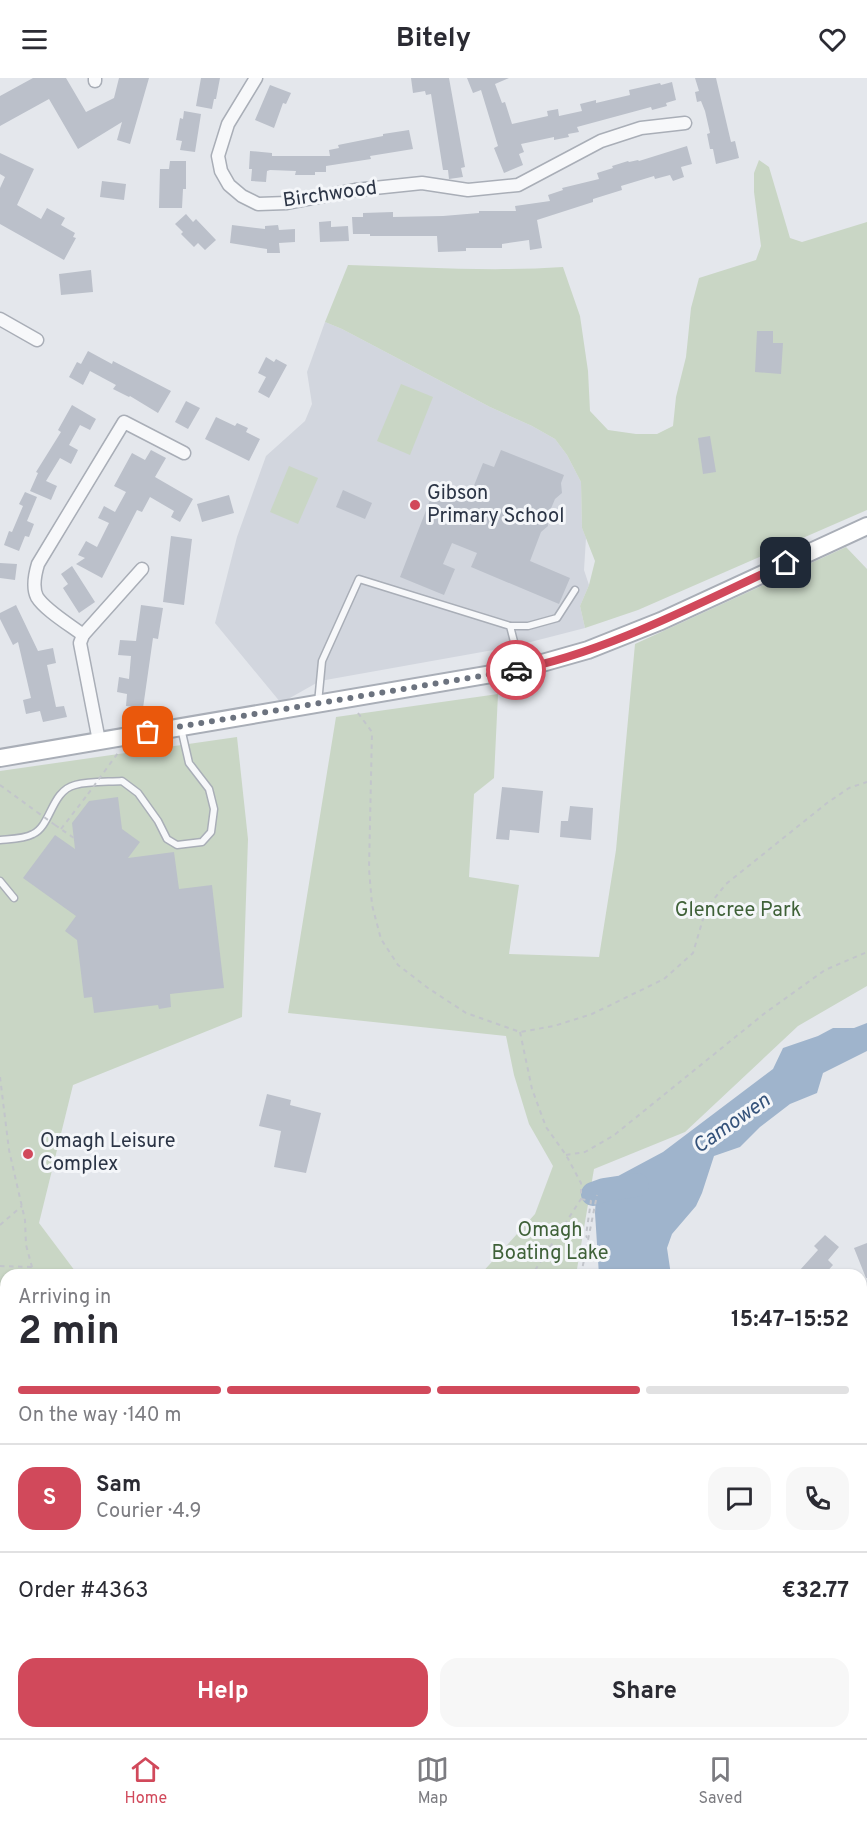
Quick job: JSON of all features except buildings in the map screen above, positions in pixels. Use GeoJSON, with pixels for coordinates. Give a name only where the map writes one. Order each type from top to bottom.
{"type":"FeatureCollection","features":[{"type":"Feature","properties":{"kind":"street","name":"Birchwood"},"geometry":{"type":"LineString","coordinates":[[256,78],[228,124],[218,156],[221,171],[229,185],[242,196],[258,204],[287,203],[355,190],[422,183],[468,190],[518,185],[601,141],[641,128],[685,123]]}},
{"type":"Feature","properties":{"kind":"street"},"geometry":{"type":"LineString","coordinates":[[0,320],[37,340]]}},
{"type":"Feature","properties":{"kind":"street"},"geometry":{"type":"LineString","coordinates":[[82,635],[37,596],[34,576],[38,564],[124,422],[184,453]]}},
{"type":"Feature","properties":{"kind":"street"},"geometry":{"type":"LineString","coordinates":[[0,758],[521,669],[588,650],[661,621],[867,527]]}},
{"type":"Feature","properties":{"kind":"street"},"geometry":{"type":"LineString","coordinates":[[99,741],[81,643],[82,635],[142,569]]}},
{"type":"Feature","properties":{"kind":"lane"},"geometry":{"type":"LineString","coordinates":[[318,704],[322,661],[358,579],[510,626],[528,626],[557,618],[575,590]]}},
{"type":"Feature","properties":{"kind":"lane"},"geometry":{"type":"LineString","coordinates":[[510,626],[521,669]]}},
{"type":"Feature","properties":{"kind":"lane"},"geometry":{"type":"LineString","coordinates":[[0,840],[33,834],[43,826],[50,809],[66,789],[74,785],[122,781],[138,793],[158,821],[167,839],[177,845],[202,842],[211,832],[214,809],[209,789],[189,763],[180,727]]}},
{"type":"Feature","properties":{"kind":"lane"},"geometry":{"type":"LineString","coordinates":[[0,881],[14,898]]}},
{"type":"Feature","properties":{"kind":"path"},"geometry":{"type":"LineString","coordinates":[[347,699],[372,732],[369,869],[372,905],[381,939],[398,964],[428,988],[466,1013],[520,1032],[554,1026],[592,1014],[664,979],[693,953],[705,909],[726,884],[827,803],[849,788],[867,782]]}},
{"type":"Feature","properties":{"kind":"path"},"geometry":{"type":"LineString","coordinates":[[61,829],[104,772]]}},
{"type":"Feature","properties":{"kind":"path"},"geometry":{"type":"LineString","coordinates":[[0,785],[74,838]]}},
{"type":"Feature","properties":{"kind":"path"},"geometry":{"type":"LineString","coordinates":[[566,1155],[585,1152],[613,1136],[765,1013],[825,970],[867,952]]}},
{"type":"Feature","properties":{"kind":"path"},"geometry":{"type":"LineString","coordinates":[[520,1032],[532,1089],[546,1127],[566,1155],[581,1183],[581,1199],[536,1269]]}},
{"type":"Feature","properties":{"kind":"path"},"geometry":{"type":"LineString","coordinates":[[0,1077],[9,1150],[22,1206],[26,1245],[32,1268],[0,1266]]}},
{"type":"Feature","properties":{"kind":"path"},"geometry":{"type":"LineString","coordinates":[[587,1238],[590,1235],[597,1195]]}},
{"type":"Feature","properties":{"kind":"path"},"geometry":{"type":"LineString","coordinates":[[581,1199],[591,1201],[582,1269]]}},
{"type":"Feature","properties":{"kind":"path"},"geometry":{"type":"LineString","coordinates":[[0,1225],[22,1206]]}},
{"type":"Feature","properties":{"kind":"shaded area","name":"Gibson Primary School"},"geometry":{"type":"Polygon","coordinates":[[[325,322],[555,439],[567,455],[581,482],[582,528],[586,538],[584,570],[589,585],[580,606],[585,628],[515,646],[320,681],[281,703],[215,623],[237,537],[266,456],[305,421],[312,404],[307,372],[325,322]]]}},
{"type":"Feature","properties":{"kind":"green space"},"geometry":{"type":"Polygon","coordinates":[[[759,160],[769,167],[790,238],[802,242],[867,222],[867,510],[638,610],[585,628],[580,606],[589,585],[595,561],[582,528],[581,482],[567,455],[555,439],[325,322],[348,265],[482,269],[563,267],[580,316],[588,371],[590,411],[608,430],[657,434],[673,426],[676,397],[686,357],[691,308],[699,278],[756,260],[761,246],[754,192],[754,173],[759,160]]]}},
{"type":"Feature","properties":{"kind":"green space"},"geometry":{"type":"Polygon","coordinates":[[[401,384],[433,397],[410,455],[377,441],[401,384]]]}},
{"type":"Feature","properties":{"kind":"green space"},"geometry":{"type":"Polygon","coordinates":[[[289,466],[318,478],[298,524],[270,512],[289,466]]]}},
{"type":"Feature","properties":{"kind":"green space","name":"Glencree Park"},"geometry":{"type":"Polygon","coordinates":[[[846,547],[867,569],[867,986],[798,1026],[685,1132],[594,1169],[577,1269],[485,1269],[535,1214],[553,1166],[529,1124],[514,1075],[506,1036],[288,1013],[336,717],[498,694],[494,778],[474,794],[469,877],[519,885],[509,954],[599,957],[616,850],[635,644],[846,547]]]}},
{"type":"Feature","properties":{"kind":"green space","name":"Omagh Leisure Complex"},"geometry":{"type":"Polygon","coordinates":[[[237,737],[248,839],[242,1017],[73,1085],[39,1223],[74,1269],[0,1269],[0,771],[237,737]]]}},
{"type":"Feature","properties":{"kind":"water","name":"Camowen"},"geometry":{"type":"Polygon","coordinates":[[[867,1023],[867,1051],[823,1073],[817,1093],[790,1104],[760,1127],[740,1147],[714,1156],[696,1206],[672,1234],[667,1248],[670,1269],[599,1269],[596,1197],[620,1175],[663,1152],[773,1069],[783,1048],[818,1036],[833,1028],[854,1028],[867,1023]]]}},
{"type":"Feature","properties":{"kind":"waterway"},"geometry":{"type":"LineString","coordinates":[[593,1194],[637,1185]]}},
{"type":"Feature","properties":{"kind":"way so far"},"geometry":{"type":"LineString","coordinates":[[148,732],[516,670]]}},
{"type":"Feature","properties":{"kind":"place","name":"Gibson Primary School"},"geometry":{"type":"Point","coordinates":[415,505]}},
{"type":"Feature","properties":{"kind":"place","name":"Omagh Leisure Complex"},"geometry":{"type":"Point","coordinates":[28,1154]}},
{"type":"Feature","properties":{"kind":"route"},"geometry":{"type":"LineString","coordinates":[[516,670],[588,650],[661,621],[786,563]]}},
{"type":"Feature","properties":{"kind":"park label","name":"Omagh Boating Lake"},"geometry":{"type":"Point","coordinates":[550,1242]}}]}
